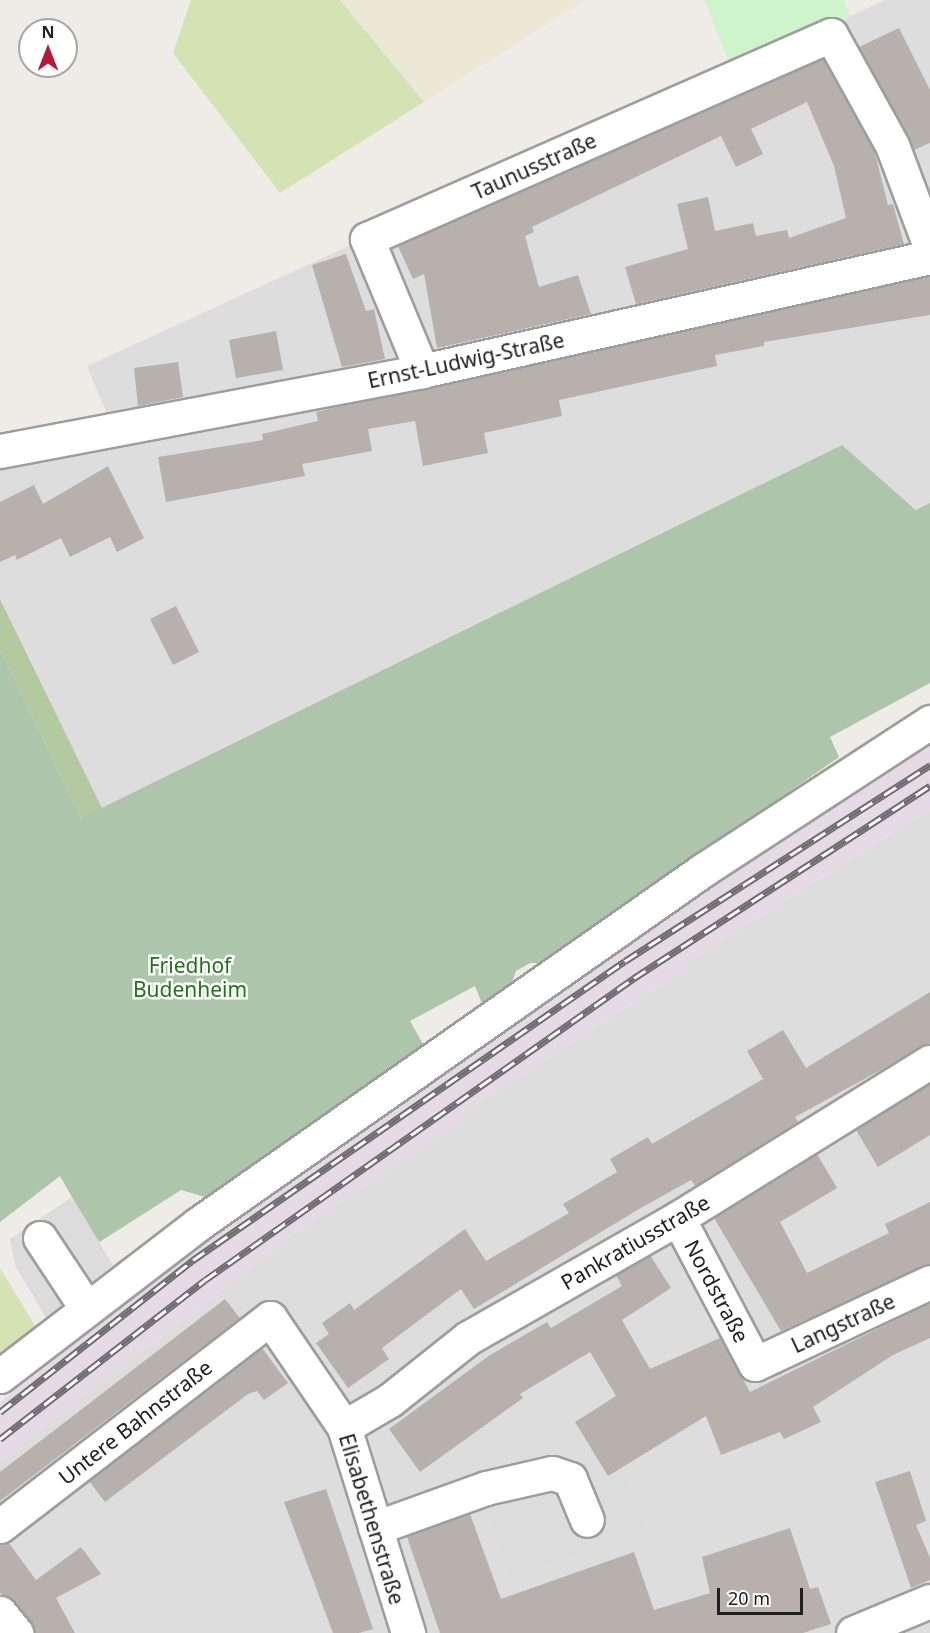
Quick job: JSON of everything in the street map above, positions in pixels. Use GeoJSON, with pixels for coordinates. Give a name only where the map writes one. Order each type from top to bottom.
{"type":"FeatureCollection","features":[{"type":"Feature","properties":{"kind":"street","name":"Taunusstraße"},"geometry":{"type":"LineString","coordinates":[[422,371],[367,239],[831,35],[892,146],[930,246]]}},
{"type":"Feature","properties":{"kind":"street","name":"Ernst-Ludwig-Straße"},"geometry":{"type":"LineString","coordinates":[[0,451],[422,371],[930,257]]}},
{"type":"Feature","properties":{"kind":"street"},"geometry":{"type":"LineString","coordinates":[[0,1376],[198,1224],[694,876],[930,722]]}},
{"type":"Feature","properties":{"kind":"street","name":"Pankratiusstraße"},"geometry":{"type":"LineString","coordinates":[[344,1427],[390,1400],[468,1338],[678,1218],[930,1062]]}},
{"type":"Feature","properties":{"kind":"street","name":"Nordstraße"},"geometry":{"type":"LineString","coordinates":[[678,1218],[755,1364]]}},
{"type":"Feature","properties":{"kind":"street"},"geometry":{"type":"LineString","coordinates":[[40,1238],[87,1309]]}},
{"type":"Feature","properties":{"kind":"street","name":"Langstraße"},"geometry":{"type":"LineString","coordinates":[[755,1364],[930,1282]]}},
{"type":"Feature","properties":{"kind":"street","name":"Elisabethenstraße"},"geometry":{"type":"LineString","coordinates":[[270,1318],[344,1427],[408,1633]]}},
{"type":"Feature","properties":{"kind":"street","name":"Untere Bahnstraße"},"geometry":{"type":"LineString","coordinates":[[0,1526],[270,1318]]}},
{"type":"Feature","properties":{"kind":"street"},"geometry":{"type":"LineString","coordinates":[[375,1528],[486,1488],[552,1473],[570,1479],[587,1520]]}},
{"type":"Feature","properties":{"kind":"street"},"geometry":{"type":"LineString","coordinates":[[854,1633],[930,1601]]}},
{"type":"Feature","properties":{"kind":"street"},"geometry":{"type":"LineString","coordinates":[[0,1613],[16,1633]]}},
{"type":"Feature","properties":{"kind":"shaded area"},"geometry":{"type":"Polygon","coordinates":[[[340,0],[585,0],[424,102],[340,0]]]}},
{"type":"Feature","properties":{"kind":"shaded area"},"geometry":{"type":"Polygon","coordinates":[[[885,0],[930,0],[930,504],[917,510],[842,445],[103,810],[0,599],[0,466],[119,443],[87,366],[885,0]]]}},
{"type":"Feature","properties":{"kind":"shaded area"},"geometry":{"type":"Polygon","coordinates":[[[930,746],[930,810],[689,961],[683,971],[468,1110],[455,1126],[289,1238],[155,1343],[139,1351],[0,1462],[0,1402],[189,1254],[637,933],[930,746]]]}},
{"type":"Feature","properties":{"kind":"shaded area"},"geometry":{"type":"Polygon","coordinates":[[[930,810],[930,1633],[0,1633],[0,1462],[139,1351],[155,1343],[289,1238],[454,1126],[468,1110],[683,971],[689,961],[930,810]]]}},
{"type":"Feature","properties":{"kind":"shaded area"},"geometry":{"type":"Polygon","coordinates":[[[72,1197],[113,1265],[46,1318],[15,1265],[10,1239],[72,1197]]]}},
{"type":"Feature","properties":{"kind":"shaded area"},"geometry":{"type":"Polygon","coordinates":[[[621,1468],[644,1531],[510,1576],[488,1507],[621,1468]]]}},
{"type":"Feature","properties":{"kind":"shaded area"},"geometry":{"type":"Polygon","coordinates":[[[405,1535],[438,1633],[417,1633],[385,1543],[405,1535]]]}},
{"type":"Feature","properties":{"kind":"green space"},"geometry":{"type":"Polygon","coordinates":[[[191,0],[340,0],[424,102],[280,193],[173,53],[191,0]]]}},
{"type":"Feature","properties":{"kind":"green space"},"geometry":{"type":"Polygon","coordinates":[[[704,0],[843,0],[851,17],[733,72],[704,0]]]}},
{"type":"Feature","properties":{"kind":"green space","name":"Friedhof Budenheim"},"geometry":{"type":"Polygon","coordinates":[[[842,445],[916,510],[930,503],[930,683],[830,737],[839,757],[544,963],[530,963],[516,971],[510,987],[483,1006],[475,986],[410,1021],[424,1046],[205,1197],[181,1190],[98,1243],[60,1176],[0,1222],[0,649],[81,818],[842,445]]]}},
{"type":"Feature","properties":{"kind":"green space"},"geometry":{"type":"Polygon","coordinates":[[[0,599],[103,810],[81,818],[0,649],[0,599]]]}},
{"type":"Feature","properties":{"kind":"green space"},"geometry":{"type":"Polygon","coordinates":[[[0,1268],[37,1329],[0,1352],[0,1268]]]}},
{"type":"Feature","properties":{"kind":"building"},"geometry":{"type":"Polygon","coordinates":[[[899,28],[930,90],[930,143],[914,150],[859,47],[899,28]]]}},
{"type":"Feature","properties":{"kind":"building"},"geometry":{"type":"Polygon","coordinates":[[[823,59],[875,153],[888,205],[893,204],[904,244],[636,304],[625,267],[688,249],[677,204],[708,197],[715,231],[753,223],[756,236],[787,230],[789,238],[846,218],[834,166],[807,102],[751,129],[763,154],[736,167],[721,136],[532,227],[534,232],[525,236],[539,287],[578,275],[591,314],[437,348],[424,274],[413,279],[398,246],[823,59]]]}},
{"type":"Feature","properties":{"kind":"building"},"geometry":{"type":"Polygon","coordinates":[[[346,254],[366,311],[374,309],[385,359],[342,367],[312,265],[346,254]]]}},
{"type":"Feature","properties":{"kind":"building"},"geometry":{"type":"Polygon","coordinates":[[[930,276],[930,315],[764,342],[764,346],[715,355],[717,366],[559,400],[562,416],[484,433],[488,453],[423,466],[415,421],[368,429],[372,451],[302,464],[305,476],[166,502],[158,457],[263,440],[262,434],[318,421],[316,412],[350,404],[930,276]]]}},
{"type":"Feature","properties":{"kind":"building"},"geometry":{"type":"Polygon","coordinates":[[[276,331],[283,370],[236,378],[229,340],[276,331]]]}},
{"type":"Feature","properties":{"kind":"building"},"geometry":{"type":"Polygon","coordinates":[[[178,362],[183,397],[138,406],[134,368],[178,362]]]}},
{"type":"Feature","properties":{"kind":"building"},"geometry":{"type":"Polygon","coordinates":[[[108,466],[144,538],[117,552],[110,537],[70,557],[61,538],[17,560],[15,555],[0,562],[0,502],[34,485],[43,504],[108,466]]]}},
{"type":"Feature","properties":{"kind":"building"},"geometry":{"type":"Polygon","coordinates":[[[176,606],[199,652],[173,665],[150,619],[176,606]]]}},
{"type":"Feature","properties":{"kind":"building"},"geometry":{"type":"Polygon","coordinates":[[[930,992],[930,1043],[795,1117],[798,1122],[695,1186],[691,1180],[474,1309],[461,1289],[382,1348],[389,1359],[348,1388],[316,1343],[329,1334],[322,1323],[350,1303],[354,1310],[465,1229],[486,1261],[569,1213],[563,1204],[617,1172],[610,1159],[648,1137],[652,1144],[763,1079],[747,1051],[783,1030],[806,1068],[930,992]]]}},
{"type":"Feature","properties":{"kind":"building"},"geometry":{"type":"Polygon","coordinates":[[[930,1084],[930,1135],[878,1167],[856,1130],[930,1084]]]}},
{"type":"Feature","properties":{"kind":"building"},"geometry":{"type":"Polygon","coordinates":[[[817,1154],[837,1188],[780,1222],[807,1273],[889,1233],[885,1224],[930,1202],[930,1264],[781,1331],[714,1218],[817,1154]]]}},
{"type":"Feature","properties":{"kind":"building"},"geometry":{"type":"Polygon","coordinates":[[[650,1255],[671,1288],[622,1320],[650,1369],[720,1338],[750,1392],[930,1303],[930,1338],[893,1355],[813,1407],[821,1422],[784,1439],[780,1432],[721,1455],[706,1416],[608,1476],[575,1422],[616,1396],[590,1352],[520,1394],[523,1398],[420,1472],[389,1429],[490,1355],[547,1322],[551,1328],[622,1286],[616,1275],[650,1255]]]}},
{"type":"Feature","properties":{"kind":"building"},"geometry":{"type":"Polygon","coordinates":[[[225,1299],[240,1318],[0,1501],[0,1472],[225,1299]]]}},
{"type":"Feature","properties":{"kind":"building"},"geometry":{"type":"Polygon","coordinates":[[[262,1348],[288,1383],[264,1400],[257,1391],[248,1394],[105,1502],[89,1481],[262,1348]]]}},
{"type":"Feature","properties":{"kind":"building"},"geometry":{"type":"Polygon","coordinates":[[[910,1471],[926,1521],[916,1525],[930,1558],[930,1580],[911,1588],[875,1482],[910,1471]]]}},
{"type":"Feature","properties":{"kind":"building"},"geometry":{"type":"Polygon","coordinates":[[[326,1489],[373,1629],[359,1633],[333,1633],[284,1502],[326,1489]]]}},
{"type":"Feature","properties":{"kind":"building"},"geometry":{"type":"Polygon","coordinates":[[[470,1514],[501,1599],[634,1552],[654,1610],[710,1593],[702,1557],[790,1528],[810,1589],[818,1587],[831,1624],[803,1633],[440,1633],[407,1537],[470,1514]]]}},
{"type":"Feature","properties":{"kind":"building"},"geometry":{"type":"Polygon","coordinates":[[[8,1542],[36,1580],[81,1547],[101,1574],[56,1598],[75,1633],[34,1633],[15,1601],[0,1593],[0,1544],[8,1542]]]}},
{"type":"Feature","properties":{"kind":"railway"},"geometry":{"type":"LineString","coordinates":[[0,1412],[193,1260],[625,961],[930,765]]}},
{"type":"Feature","properties":{"kind":"railway"},"geometry":{"type":"LineString","coordinates":[[0,1439],[205,1280],[634,978],[930,786]]}}]}
